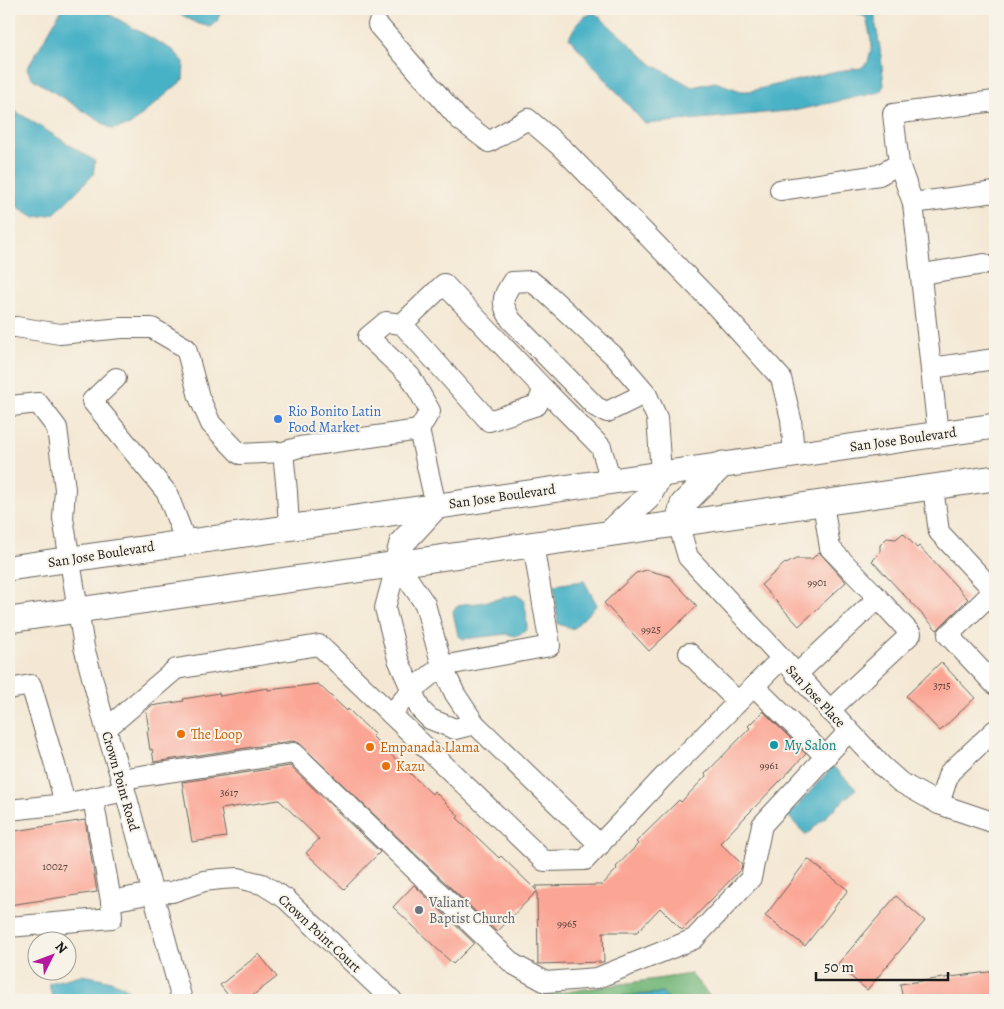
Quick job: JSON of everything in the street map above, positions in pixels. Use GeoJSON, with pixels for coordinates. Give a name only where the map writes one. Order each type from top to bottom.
{"type":"FeatureCollection","features":[{"type":"Feature","properties":{"kind":"main road","name":"San Jose Boulevard"},"geometry":{"type":"LineString","coordinates":[[9,568],[995,426]]}},
{"type":"Feature","properties":{"kind":"main road"},"geometry":{"type":"LineString","coordinates":[[678,523],[683,504],[723,464]]}},
{"type":"Feature","properties":{"kind":"main road"},"geometry":{"type":"LineString","coordinates":[[611,532],[648,497],[661,473]]}},
{"type":"Feature","properties":{"kind":"main road"},"geometry":{"type":"LineString","coordinates":[[9,620],[995,478]]}},
{"type":"Feature","properties":{"kind":"main road"},"geometry":{"type":"LineString","coordinates":[[397,563],[402,543],[436,506]]}},
{"type":"Feature","properties":{"kind":"street"},"geometry":{"type":"LineString","coordinates":[[378,25],[459,119],[490,142],[528,119],[562,148],[715,304],[781,378],[791,419],[794,454]]}},
{"type":"Feature","properties":{"kind":"street"},"geometry":{"type":"LineString","coordinates":[[938,434],[913,203],[899,164],[893,114],[995,101]]}},
{"type":"Feature","properties":{"kind":"street"},"geometry":{"type":"LineString","coordinates":[[780,190],[879,175],[899,164]]}},
{"type":"Feature","properties":{"kind":"street"},"geometry":{"type":"LineString","coordinates":[[913,203],[995,192]]}},
{"type":"Feature","properties":{"kind":"street"},"geometry":{"type":"LineString","coordinates":[[922,274],[984,264]]}},
{"type":"Feature","properties":{"kind":"street"},"geometry":{"type":"LineString","coordinates":[[646,393],[607,412],[596,407],[511,320],[503,306],[503,297],[512,282],[531,281],[545,292],[615,357],[646,393],[657,418],[661,473]]}},
{"type":"Feature","properties":{"kind":"street"},"geometry":{"type":"LineString","coordinates":[[402,324],[444,284],[544,389],[602,446],[612,480]]}},
{"type":"Feature","properties":{"kind":"street"},"geometry":{"type":"LineString","coordinates":[[436,506],[420,430],[430,411],[410,376],[368,337],[386,322],[402,324],[489,421],[537,405],[544,389]]}},
{"type":"Feature","properties":{"kind":"street"},"geometry":{"type":"LineString","coordinates":[[9,328],[16,327],[60,334],[122,328],[152,328],[186,348],[200,397],[211,424],[240,454],[283,452],[300,447],[420,430]]}},
{"type":"Feature","properties":{"kind":"street"},"geometry":{"type":"LineString","coordinates":[[931,368],[995,359]]}},
{"type":"Feature","properties":{"kind":"street"},"geometry":{"type":"LineString","coordinates":[[116,378],[92,401],[167,493],[186,542]]}},
{"type":"Feature","properties":{"kind":"street","name":"Crown Point Road"},"geometry":{"type":"LineString","coordinates":[[11,406],[38,403],[57,428],[65,489],[63,518],[84,647],[182,1000]]}},
{"type":"Feature","properties":{"kind":"street"},"geometry":{"type":"LineString","coordinates":[[283,452],[288,492],[289,527]]}},
{"type":"Feature","properties":{"kind":"street"},"geometry":{"type":"LineString","coordinates":[[933,488],[939,532],[995,591],[948,635],[995,685]]}},
{"type":"Feature","properties":{"kind":"street"},"geometry":{"type":"LineString","coordinates":[[823,503],[830,548],[911,634],[829,711]]}},
{"type":"Feature","properties":{"kind":"street","name":"San Jose Place"},"geometry":{"type":"LineString","coordinates":[[678,523],[688,557],[829,711],[900,782],[939,804],[995,823]]}},
{"type":"Feature","properties":{"kind":"street"},"geometry":{"type":"LineString","coordinates":[[391,714],[412,690],[442,666],[550,646],[533,544]]}},
{"type":"Feature","properties":{"kind":"street"},"geometry":{"type":"LineString","coordinates":[[397,563],[425,604],[442,666],[455,694],[475,724],[600,845]]}},
{"type":"Feature","properties":{"kind":"street"},"geometry":{"type":"LineString","coordinates":[[397,563],[385,608],[398,659],[420,709],[430,719],[455,729],[475,724]]}},
{"type":"Feature","properties":{"kind":"street"},"geometry":{"type":"LineString","coordinates":[[796,675],[878,598]]}},
{"type":"Feature","properties":{"kind":"street"},"geometry":{"type":"LineString","coordinates":[[106,729],[176,669],[319,645],[544,861],[584,860],[782,659]]}},
{"type":"Feature","properties":{"kind":"street"},"geometry":{"type":"LineString","coordinates":[[689,653],[738,702]]}},
{"type":"Feature","properties":{"kind":"street"},"geometry":{"type":"LineString","coordinates":[[9,689],[31,685],[65,804]]}},
{"type":"Feature","properties":{"kind":"street"},"geometry":{"type":"LineString","coordinates":[[754,686],[826,757]]}},
{"type":"Feature","properties":{"kind":"street"},"geometry":{"type":"LineString","coordinates":[[939,804],[949,773],[995,730]]}},
{"type":"Feature","properties":{"kind":"street"},"geometry":{"type":"LineString","coordinates":[[9,810],[65,804],[93,798],[123,785],[294,753],[513,964],[546,982],[597,978],[694,939],[751,878],[762,826],[849,731]]}},
{"type":"Feature","properties":{"kind":"street"},"geometry":{"type":"LineString","coordinates":[[13,926],[112,918],[93,798]]}},
{"type":"Feature","properties":{"kind":"street","name":"Crown Point Court"},"geometry":{"type":"LineString","coordinates":[[110,901],[152,893],[172,892],[204,881],[221,879],[238,878],[262,884],[286,899],[392,1000]]}},
{"type":"Feature","properties":{"kind":"green space"},"geometry":{"type":"Polygon","coordinates":[[[691,974],[713,1000],[671,1000],[662,993],[586,1000],[541,1000],[537,996],[691,974]]]}},
{"type":"Feature","properties":{"kind":"water"},"geometry":{"type":"Polygon","coordinates":[[[62,9],[100,9],[174,51],[184,62],[183,80],[130,125],[112,129],[33,79],[27,69],[62,9]]]}},
{"type":"Feature","properties":{"kind":"water"},"geometry":{"type":"Polygon","coordinates":[[[172,9],[222,9],[217,21],[210,27],[196,23],[172,9]]]}},
{"type":"Feature","properties":{"kind":"water"},"geometry":{"type":"Polygon","coordinates":[[[856,9],[875,10],[884,85],[880,92],[798,110],[645,124],[569,38],[576,25],[582,19],[595,13],[653,65],[692,87],[715,82],[741,91],[750,91],[837,71],[861,68],[868,62],[872,45],[866,17],[858,14],[856,9]]]}},
{"type":"Feature","properties":{"kind":"water"},"geometry":{"type":"Polygon","coordinates":[[[9,107],[95,161],[93,175],[54,214],[35,217],[9,202],[9,107]]]}},
{"type":"Feature","properties":{"kind":"water"},"geometry":{"type":"Polygon","coordinates":[[[584,581],[597,605],[573,629],[558,624],[554,585],[584,581]]]}},
{"type":"Feature","properties":{"kind":"water"},"geometry":{"type":"Polygon","coordinates":[[[516,595],[523,599],[526,611],[527,628],[524,632],[515,636],[507,634],[463,639],[458,635],[453,611],[456,607],[463,604],[479,603],[516,595]]]}},
{"type":"Feature","properties":{"kind":"water"},"geometry":{"type":"Polygon","coordinates":[[[833,766],[856,789],[806,835],[788,816],[833,766]]]}},
{"type":"Feature","properties":{"kind":"water"},"geometry":{"type":"Polygon","coordinates":[[[78,976],[112,981],[127,988],[136,1000],[55,1000],[52,997],[49,983],[78,982],[78,976]]]}},
{"type":"Feature","properties":{"kind":"water"},"geometry":{"type":"Polygon","coordinates":[[[662,993],[671,1000],[586,1000],[587,999],[662,993]]]}},
{"type":"Feature","properties":{"kind":"building"},"geometry":{"type":"Polygon","coordinates":[[[903,533],[917,548],[919,546],[968,599],[937,630],[872,561],[880,553],[880,545],[887,538],[896,539],[903,533]]]}},
{"type":"Feature","properties":{"kind":"building"},"geometry":{"type":"Polygon","coordinates":[[[819,552],[846,582],[799,626],[761,585],[785,563],[796,559],[812,559],[819,552]]]}},
{"type":"Feature","properties":{"kind":"building"},"geometry":{"type":"Polygon","coordinates":[[[647,570],[669,576],[697,606],[649,651],[604,603],[636,573],[647,570]]]}},
{"type":"Feature","properties":{"kind":"building"},"geometry":{"type":"Polygon","coordinates":[[[941,662],[975,698],[940,731],[906,696],[941,662]]]}},
{"type":"Feature","properties":{"kind":"building"},"geometry":{"type":"Polygon","coordinates":[[[318,684],[347,711],[348,709],[374,734],[372,736],[414,777],[432,794],[434,791],[459,816],[457,818],[499,858],[501,856],[536,890],[536,886],[602,885],[638,844],[636,842],[679,800],[681,802],[706,776],[705,774],[750,728],[748,726],[763,711],[806,754],[720,843],[742,864],[741,869],[682,930],[660,908],[637,932],[603,932],[604,962],[538,964],[537,891],[497,932],[298,742],[292,741],[154,762],[147,731],[149,731],[146,711],[151,706],[219,693],[220,696],[268,688],[268,690],[318,684]]]}},
{"type":"Feature","properties":{"kind":"building"},"geometry":{"type":"Polygon","coordinates":[[[290,766],[380,852],[344,889],[306,853],[319,839],[279,800],[221,809],[226,837],[192,842],[182,782],[290,766]]]}},
{"type":"Feature","properties":{"kind":"building"},"geometry":{"type":"Polygon","coordinates":[[[85,820],[97,892],[9,905],[9,832],[85,820]]]}},
{"type":"Feature","properties":{"kind":"building"},"geometry":{"type":"Polygon","coordinates":[[[808,859],[848,890],[805,946],[765,916],[808,859]]]}},
{"type":"Feature","properties":{"kind":"building"},"geometry":{"type":"Polygon","coordinates":[[[414,885],[474,943],[453,964],[393,907],[414,885]]]}},
{"type":"Feature","properties":{"kind":"building"},"geometry":{"type":"Polygon","coordinates":[[[896,896],[925,921],[867,990],[837,965],[896,896]]]}},
{"type":"Feature","properties":{"kind":"building"},"geometry":{"type":"Polygon","coordinates":[[[259,954],[277,977],[247,1000],[232,1000],[220,985],[259,954]]]}},
{"type":"Feature","properties":{"kind":"building"},"geometry":{"type":"Polygon","coordinates":[[[995,971],[995,1000],[903,1000],[900,984],[995,971]]]}},
{"type":"Feature","properties":{"kind":"place","name":"Rio Bonito Latin Food Market"},"geometry":{"type":"Point","coordinates":[278,419]}},
{"type":"Feature","properties":{"kind":"place","name":"The Loop"},"geometry":{"type":"Point","coordinates":[181,734]}},
{"type":"Feature","properties":{"kind":"place","name":"My Salon"},"geometry":{"type":"Point","coordinates":[774,745]}},
{"type":"Feature","properties":{"kind":"place","name":"Empanada Llama"},"geometry":{"type":"Point","coordinates":[370,747]}},
{"type":"Feature","properties":{"kind":"place","name":"Kazu"},"geometry":{"type":"Point","coordinates":[386,766]}},
{"type":"Feature","properties":{"kind":"place","name":"Valiant Baptist Church"},"geometry":{"type":"Point","coordinates":[419,910]}}]}
